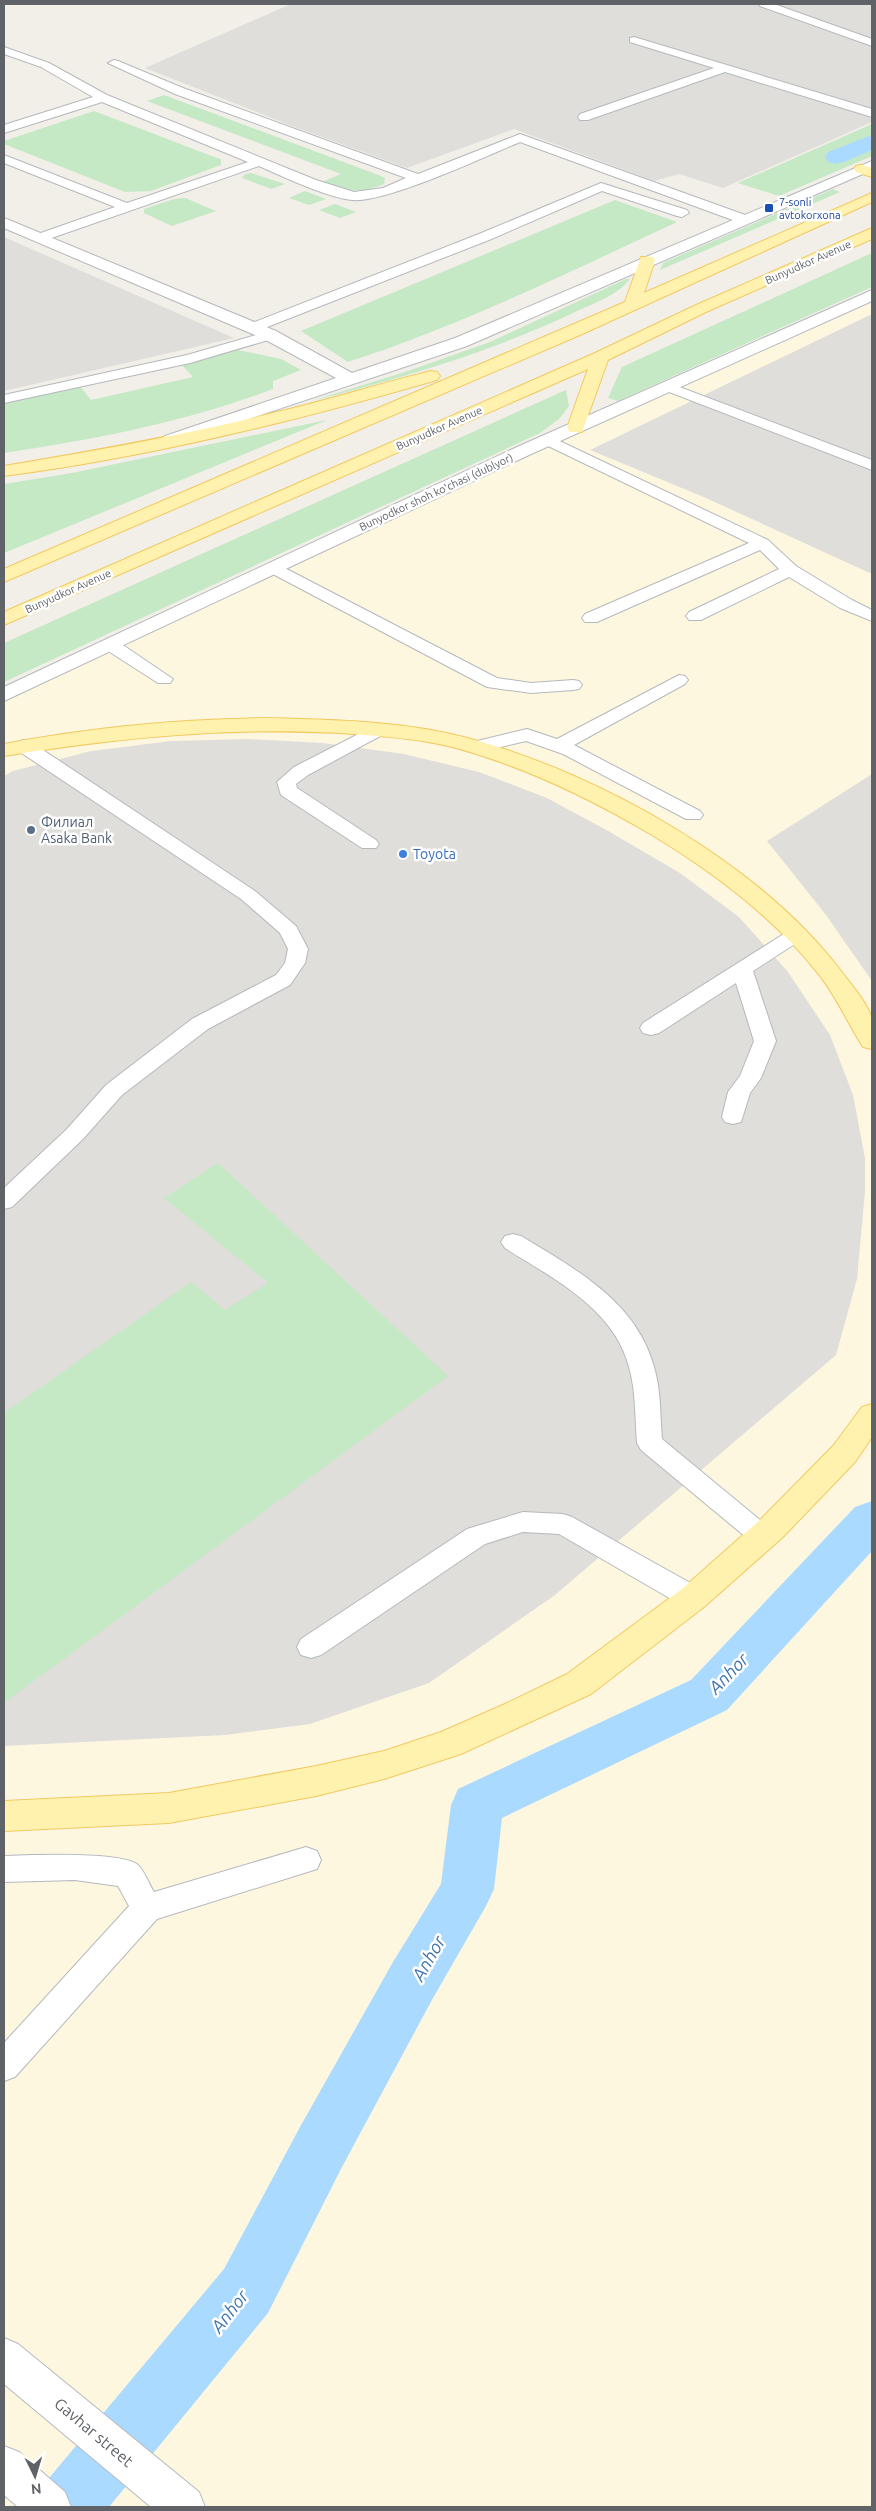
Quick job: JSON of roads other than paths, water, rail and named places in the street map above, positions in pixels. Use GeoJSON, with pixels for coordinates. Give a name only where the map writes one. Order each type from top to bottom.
{"type":"FeatureCollection","features":[{"type":"Feature","properties":{"kind":"main road"},"geometry":{"type":"LineString","coordinates":[[4,576],[574,331],[872,197]]}},
{"type":"Feature","properties":{"kind":"main road","name":"Bunyudkor Avenue"},"geometry":{"type":"LineString","coordinates":[[4,619],[602,357],[700,309],[872,233]]}},
{"type":"Feature","properties":{"kind":"main road"},"geometry":{"type":"LineString","coordinates":[[633,303],[647,260]]}},
{"type":"Feature","properties":{"kind":"main road"},"geometry":{"type":"LineString","coordinates":[[4,471],[171,440],[325,406],[452,370],[574,331]]}},
{"type":"Feature","properties":{"kind":"main road"},"geometry":{"type":"LineString","coordinates":[[576,428],[602,357]]}},
{"type":"Feature","properties":{"kind":"main road"},"geometry":{"type":"LineString","coordinates":[[14,748],[136,730],[220,725],[311,725],[402,732],[476,747],[552,773],[632,814],[740,883],[797,934],[843,990],[872,1041]]}},
{"type":"Feature","properties":{"kind":"main road"},"geometry":{"type":"LineString","coordinates":[[4,1816],[169,1808],[316,1781],[384,1765],[449,1744],[579,1684],[692,1598],[762,1536],[844,1454],[872,1415]]}},
{"type":"Feature","properties":{"kind":"street"},"geometry":{"type":"LineString","coordinates":[[171,440],[461,342],[742,219],[868,169]]}},
{"type":"Feature","properties":{"kind":"street"},"geometry":{"type":"LineString","coordinates":[[4,223],[270,335],[352,380]]}},
{"type":"Feature","properties":{"kind":"street","name":"Bunyodkor shoh koʻchasi (dublyor)"},"geometry":{"type":"LineString","coordinates":[[4,695],[549,440],[872,295]]}},
{"type":"Feature","properties":{"kind":"street","name":"Gavhar street"},"geometry":{"type":"LineString","coordinates":[[4,2358],[179,2503]]}},
{"type":"Feature","properties":{"kind":"street"},"geometry":{"type":"LineString","coordinates":[[4,2468],[50,2507]]}},
{"type":"Feature","properties":{"kind":"lane"},"geometry":{"type":"LineString","coordinates":[[764,4],[872,43]]}},
{"type":"Feature","properties":{"kind":"lane"},"geometry":{"type":"LineString","coordinates":[[847,34],[864,27]]}},
{"type":"Feature","properties":{"kind":"lane"},"geometry":{"type":"LineString","coordinates":[[634,40],[872,113]]}},
{"type":"Feature","properties":{"kind":"lane"},"geometry":{"type":"LineString","coordinates":[[4,50],[45,65],[103,98],[310,183],[353,196],[386,191],[520,138],[742,219]]}},
{"type":"Feature","properties":{"kind":"lane"},"geometry":{"type":"LineString","coordinates":[[114,63],[180,91],[417,178]]}},
{"type":"Feature","properties":{"kind":"lane"},"geometry":{"type":"LineString","coordinates":[[584,118],[725,68]]}},
{"type":"Feature","properties":{"kind":"lane"},"geometry":{"type":"LineString","coordinates":[[4,129],[103,98]]}},
{"type":"Feature","properties":{"kind":"lane"},"geometry":{"type":"LineString","coordinates":[[4,160],[127,207]]}},
{"type":"Feature","properties":{"kind":"lane"},"geometry":{"type":"LineString","coordinates":[[40,238],[258,162]]}},
{"type":"Feature","properties":{"kind":"lane"},"geometry":{"type":"LineString","coordinates":[[252,328],[484,237],[602,187],[724,227]]}},
{"type":"Feature","properties":{"kind":"lane"},"geometry":{"type":"LineString","coordinates":[[4,399],[190,360],[270,335]]}},
{"type":"Feature","properties":{"kind":"lane"},"geometry":{"type":"LineString","coordinates":[[669,387],[872,465]]}},
{"type":"Feature","properties":{"kind":"lane"},"geometry":{"type":"LineString","coordinates":[[549,440],[762,543],[790,570],[846,604],[872,616]]}},
{"type":"Feature","properties":{"kind":"lane"},"geometry":{"type":"LineString","coordinates":[[591,618],[762,543]]}},
{"type":"Feature","properties":{"kind":"lane"},"geometry":{"type":"LineString","coordinates":[[275,568],[493,683],[531,688],[573,685]]}},
{"type":"Feature","properties":{"kind":"lane"},"geometry":{"type":"LineString","coordinates":[[695,616],[790,570]]}},
{"type":"Feature","properties":{"kind":"lane"},"geometry":{"type":"LineString","coordinates":[[111,645],[164,679]]}},
{"type":"Feature","properties":{"kind":"lane"},"geometry":{"type":"LineString","coordinates":[[559,746],[679,680]]}},
{"type":"Feature","properties":{"kind":"lane"},"geometry":{"type":"LineString","coordinates":[[369,844],[288,791],[286,782],[301,771],[378,730]]}},
{"type":"Feature","properties":{"kind":"lane"},"geometry":{"type":"LineString","coordinates":[[476,747],[527,735],[559,746],[693,815]]}},
{"type":"Feature","properties":{"kind":"lane"},"geometry":{"type":"LineString","coordinates":[[4,1201],[75,1134],[114,1090],[200,1024],[283,980],[294,963],[298,949],[289,930],[248,895],[14,748]]}},
{"type":"Feature","properties":{"kind":"lane"},"geometry":{"type":"LineString","coordinates":[[651,1028],[797,934]]}},
{"type":"Feature","properties":{"kind":"lane"},"geometry":{"type":"LineString","coordinates":[[732,1117],[739,1092],[750,1078],[765,1041],[742,969]]}},
{"type":"Feature","properties":{"kind":"lane"},"geometry":{"type":"LineString","coordinates":[[513,1242],[585,1289],[627,1329],[642,1366],[650,1443],[762,1536]]}},
{"type":"Feature","properties":{"kind":"lane"},"geometry":{"type":"LineString","coordinates":[[311,1647],[476,1536],[523,1522],[563,1524],[692,1598]]}},
{"type":"Feature","properties":{"kind":"lane"},"geometry":{"type":"LineString","coordinates":[[4,2066],[147,1908],[306,1860]]}},
{"type":"Feature","properties":{"kind":"lane"},"geometry":{"type":"LineString","coordinates":[[4,1869],[75,1866],[127,1874],[147,1908]]}},
{"type":"Feature","properties":{"kind":"waterway","name":"Anhor"},"geometry":{"type":"LineString","coordinates":[[836,157],[872,142]]}},
{"type":"Feature","properties":{"kind":"waterway","name":"Anhor"},"geometry":{"type":"LineString","coordinates":[[67,2507],[246,2291],[321,2147],[413,1980],[467,1889],[477,1805],[709,1695],[872,1520]]}},
{"type":"Feature","properties":{"kind":"place","name":"7-sonli avtokorxona"},"geometry":{"type":"Point","coordinates":[769,208]}},
{"type":"Feature","properties":{"kind":"place","name":"Филиал Asaka Bank"},"geometry":{"type":"Point","coordinates":[31,830]}},
{"type":"Feature","properties":{"kind":"place","name":"Toyota"},"geometry":{"type":"Point","coordinates":[403,854]}}]}
